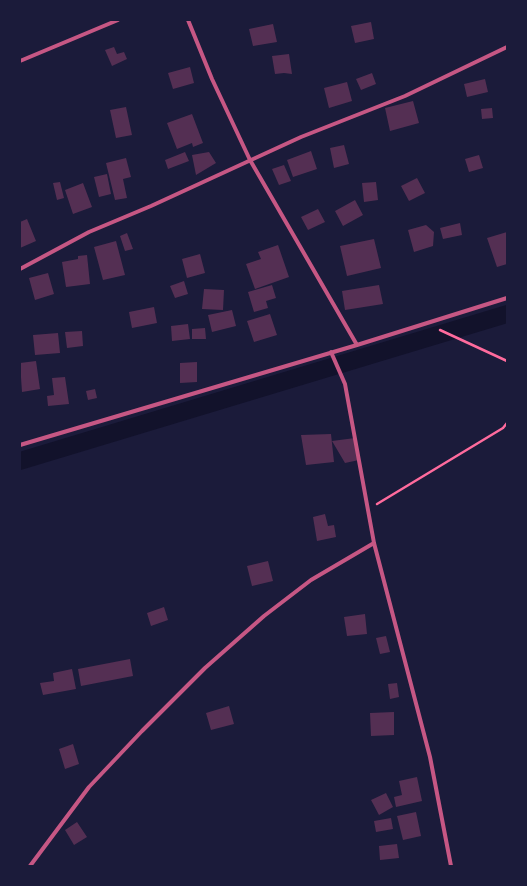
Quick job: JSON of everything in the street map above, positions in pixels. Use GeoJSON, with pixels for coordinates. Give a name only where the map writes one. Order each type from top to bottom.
{"type":"FeatureCollection","features":[{"type":"Feature","properties":{"kind":"street"},"geometry":{"type":"LineString","coordinates":[[20,61],[118,20]]}},
{"type":"Feature","properties":{"kind":"street"},"geometry":{"type":"LineString","coordinates":[[188,20],[212,79],[250,160],[357,345]]}},
{"type":"Feature","properties":{"kind":"street"},"geometry":{"type":"LineString","coordinates":[[20,269],[89,232],[152,206],[301,136],[405,96],[507,47]]}},
{"type":"Feature","properties":{"kind":"street"},"geometry":{"type":"LineString","coordinates":[[20,445],[357,345],[507,298]]}},
{"type":"Feature","properties":{"kind":"street"},"geometry":{"type":"LineString","coordinates":[[331,352],[345,384],[374,543],[430,757],[452,866]]}},
{"type":"Feature","properties":{"kind":"street"},"geometry":{"type":"LineString","coordinates":[[30,866],[89,787],[205,668],[264,616],[311,580],[374,543]]}},
{"type":"Feature","properties":{"kind":"path"},"geometry":{"type":"LineString","coordinates":[[426,323],[507,361]]}},
{"type":"Feature","properties":{"kind":"path"},"geometry":{"type":"LineString","coordinates":[[368,509],[503,428],[507,423]]}},
{"type":"Feature","properties":{"kind":"building"},"geometry":{"type":"Polygon","coordinates":[[[371,22],[374,39],[355,43],[351,26],[371,22]]]}},
{"type":"Feature","properties":{"kind":"building"},"geometry":{"type":"Polygon","coordinates":[[[273,24],[277,42],[253,46],[249,29],[273,24]]]}},
{"type":"Feature","properties":{"kind":"building"},"geometry":{"type":"Polygon","coordinates":[[[114,47],[117,54],[124,52],[127,59],[112,66],[105,50],[114,47]]]}},
{"type":"Feature","properties":{"kind":"building"},"geometry":{"type":"Polygon","coordinates":[[[289,54],[292,74],[275,74],[272,56],[289,54]]]}},
{"type":"Feature","properties":{"kind":"building"},"geometry":{"type":"Polygon","coordinates":[[[190,67],[194,83],[173,89],[168,73],[190,67]]]}},
{"type":"Feature","properties":{"kind":"building"},"geometry":{"type":"Polygon","coordinates":[[[372,73],[376,84],[361,90],[356,79],[372,73]]]}},
{"type":"Feature","properties":{"kind":"building"},"geometry":{"type":"Polygon","coordinates":[[[485,79],[488,92],[467,97],[464,84],[485,79]]]}},
{"type":"Feature","properties":{"kind":"building"},"geometry":{"type":"Polygon","coordinates":[[[347,82],[352,101],[329,108],[324,88],[347,82]]]}},
{"type":"Feature","properties":{"kind":"building"},"geometry":{"type":"Polygon","coordinates":[[[413,101],[419,123],[390,131],[385,108],[413,101]]]}},
{"type":"Feature","properties":{"kind":"building"},"geometry":{"type":"Polygon","coordinates":[[[126,107],[132,135],[116,138],[110,110],[126,107]]]}},
{"type":"Feature","properties":{"kind":"building"},"geometry":{"type":"Polygon","coordinates":[[[492,108],[493,118],[482,119],[481,109],[492,108]]]}},
{"type":"Feature","properties":{"kind":"building"},"geometry":{"type":"Polygon","coordinates":[[[192,114],[203,143],[193,147],[192,143],[177,149],[167,123],[192,114]]]}},
{"type":"Feature","properties":{"kind":"building"},"geometry":{"type":"Polygon","coordinates":[[[344,145],[349,164],[334,168],[330,148],[344,145]]]}},
{"type":"Feature","properties":{"kind":"building"},"geometry":{"type":"Polygon","coordinates":[[[311,151],[317,169],[293,177],[287,160],[311,151]]]}},
{"type":"Feature","properties":{"kind":"building"},"geometry":{"type":"Polygon","coordinates":[[[185,152],[189,161],[168,169],[165,160],[185,152]]]}},
{"type":"Feature","properties":{"kind":"building"},"geometry":{"type":"Polygon","coordinates":[[[209,152],[216,163],[196,175],[192,155],[209,152]]]}},
{"type":"Feature","properties":{"kind":"building"},"geometry":{"type":"Polygon","coordinates":[[[479,155],[483,168],[469,172],[465,159],[479,155]]]}},
{"type":"Feature","properties":{"kind":"building"},"geometry":{"type":"Polygon","coordinates":[[[126,158],[131,177],[123,179],[127,198],[115,200],[106,163],[126,158]]]}},
{"type":"Feature","properties":{"kind":"building"},"geometry":{"type":"Polygon","coordinates":[[[284,165],[291,181],[279,185],[272,169],[284,165]]]}},
{"type":"Feature","properties":{"kind":"building"},"geometry":{"type":"Polygon","coordinates":[[[107,174],[111,194],[99,197],[94,177],[107,174]]]}},
{"type":"Feature","properties":{"kind":"building"},"geometry":{"type":"Polygon","coordinates":[[[417,178],[425,193],[409,201],[401,186],[417,178]]]}},
{"type":"Feature","properties":{"kind":"building"},"geometry":{"type":"Polygon","coordinates":[[[60,182],[64,198],[57,200],[53,183],[60,182]]]}},
{"type":"Feature","properties":{"kind":"building"},"geometry":{"type":"Polygon","coordinates":[[[376,182],[378,200],[364,202],[362,183],[376,182]]]}},
{"type":"Feature","properties":{"kind":"building"},"geometry":{"type":"Polygon","coordinates":[[[83,183],[92,207],[73,214],[65,190],[83,183]]]}},
{"type":"Feature","properties":{"kind":"building"},"geometry":{"type":"Polygon","coordinates":[[[355,200],[363,215],[343,226],[335,211],[355,200]]]}},
{"type":"Feature","properties":{"kind":"building"},"geometry":{"type":"Polygon","coordinates":[[[318,209],[325,222],[308,230],[301,217],[318,209]]]}},
{"type":"Feature","properties":{"kind":"building"},"geometry":{"type":"Polygon","coordinates":[[[27,219],[36,241],[20,248],[20,222],[27,219]]]}},
{"type":"Feature","properties":{"kind":"building"},"geometry":{"type":"Polygon","coordinates":[[[460,223],[462,235],[443,239],[440,228],[460,223]]]}},
{"type":"Feature","properties":{"kind":"building"},"geometry":{"type":"Polygon","coordinates":[[[426,225],[434,232],[433,246],[414,252],[408,230],[426,225]]]}},
{"type":"Feature","properties":{"kind":"building"},"geometry":{"type":"Polygon","coordinates":[[[507,232],[507,264],[497,267],[487,238],[507,232]]]}},
{"type":"Feature","properties":{"kind":"building"},"geometry":{"type":"Polygon","coordinates":[[[127,233],[133,249],[125,251],[120,236],[127,233]]]}},
{"type":"Feature","properties":{"kind":"building"},"geometry":{"type":"Polygon","coordinates":[[[374,239],[381,268],[347,276],[340,246],[374,239]]]}},
{"type":"Feature","properties":{"kind":"building"},"geometry":{"type":"Polygon","coordinates":[[[116,241],[125,275],[103,280],[94,247],[116,241]]]}},
{"type":"Feature","properties":{"kind":"building"},"geometry":{"type":"Polygon","coordinates":[[[278,245],[289,277],[255,289],[246,264],[261,259],[258,252],[278,245]]]}},
{"type":"Feature","properties":{"kind":"building"},"geometry":{"type":"Polygon","coordinates":[[[200,254],[205,273],[187,278],[182,259],[200,254]]]}},
{"type":"Feature","properties":{"kind":"building"},"geometry":{"type":"Polygon","coordinates":[[[87,255],[90,284],[66,287],[62,262],[78,259],[78,256],[87,255]]]}},
{"type":"Feature","properties":{"kind":"building"},"geometry":{"type":"Polygon","coordinates":[[[48,273],[54,294],[35,300],[29,278],[48,273]]]}},
{"type":"Feature","properties":{"kind":"building"},"geometry":{"type":"Polygon","coordinates":[[[184,281],[188,294],[175,298],[170,286],[184,281]]]}},
{"type":"Feature","properties":{"kind":"building"},"geometry":{"type":"Polygon","coordinates":[[[272,285],[276,298],[266,301],[268,308],[254,312],[248,292],[272,285]]]}},
{"type":"Feature","properties":{"kind":"building"},"geometry":{"type":"Polygon","coordinates":[[[379,285],[383,304],[345,310],[342,291],[379,285]]]}},
{"type":"Feature","properties":{"kind":"building"},"geometry":{"type":"Polygon","coordinates":[[[204,289],[224,290],[223,310],[202,309],[204,289]]]}},
{"type":"Feature","properties":{"kind":"building"},"geometry":{"type":"Polygon","coordinates":[[[154,307],[157,323],[132,328],[129,312],[154,307]]]}},
{"type":"Feature","properties":{"kind":"building"},"geometry":{"type":"Polygon","coordinates":[[[232,310],[236,326],[212,332],[208,315],[232,310]]]}},
{"type":"Feature","properties":{"kind":"building"},"geometry":{"type":"Polygon","coordinates":[[[270,314],[277,335],[254,342],[247,321],[270,314]]]}},
{"type":"Feature","properties":{"kind":"building"},"geometry":{"type":"Polygon","coordinates":[[[188,324],[190,339],[172,341],[171,326],[188,324]]]}},
{"type":"Feature","properties":{"kind":"building"},"geometry":{"type":"Polygon","coordinates":[[[205,328],[206,339],[192,339],[192,329],[205,328]]]}},
{"type":"Feature","properties":{"kind":"building"},"geometry":{"type":"Polygon","coordinates":[[[82,331],[83,346],[67,348],[65,332],[82,331]]]}},
{"type":"Feature","properties":{"kind":"building"},"geometry":{"type":"Polygon","coordinates":[[[58,333],[60,353],[35,355],[33,335],[58,333]]]}},
{"type":"Feature","properties":{"kind":"building"},"geometry":{"type":"Polygon","coordinates":[[[36,361],[40,389],[22,392],[20,363],[36,361]]]}},
{"type":"Feature","properties":{"kind":"building"},"geometry":{"type":"Polygon","coordinates":[[[197,362],[197,382],[180,383],[180,363],[197,362]]]}},
{"type":"Feature","properties":{"kind":"building"},"geometry":{"type":"Polygon","coordinates":[[[65,377],[69,404],[48,406],[47,396],[54,395],[52,378],[65,377]]]}},
{"type":"Feature","properties":{"kind":"building"},"geometry":{"type":"Polygon","coordinates":[[[95,389],[97,398],[88,400],[86,391],[95,389]]]}},
{"type":"Feature","properties":{"kind":"building"},"geometry":{"type":"Polygon","coordinates":[[[331,434],[334,462],[306,465],[301,435],[331,434]]]}},
{"type":"Feature","properties":{"kind":"building"},"geometry":{"type":"Polygon","coordinates":[[[355,438],[359,460],[345,463],[332,441],[355,438]]]}},
{"type":"Feature","properties":{"kind":"building"},"geometry":{"type":"Polygon","coordinates":[[[325,514],[328,526],[334,525],[336,537],[317,541],[313,517],[325,514]]]}},
{"type":"Feature","properties":{"kind":"building"},"geometry":{"type":"Polygon","coordinates":[[[268,561],[273,581],[252,586],[247,566],[268,561]]]}},
{"type":"Feature","properties":{"kind":"building"},"geometry":{"type":"Polygon","coordinates":[[[164,607],[168,620],[151,626],[147,613],[164,607]]]}},
{"type":"Feature","properties":{"kind":"building"},"geometry":{"type":"Polygon","coordinates":[[[365,614],[367,634],[347,636],[344,617],[365,614]]]}},
{"type":"Feature","properties":{"kind":"building"},"geometry":{"type":"Polygon","coordinates":[[[386,636],[390,652],[380,654],[376,638],[386,636]]]}},
{"type":"Feature","properties":{"kind":"building"},"geometry":{"type":"Polygon","coordinates":[[[130,659],[133,676],[81,686],[78,669],[130,659]]]}},
{"type":"Feature","properties":{"kind":"building"},"geometry":{"type":"Polygon","coordinates":[[[72,669],[76,689],[43,695],[40,683],[54,681],[53,673],[72,669]]]}},
{"type":"Feature","properties":{"kind":"building"},"geometry":{"type":"Polygon","coordinates":[[[397,683],[399,697],[390,699],[388,684],[397,683]]]}},
{"type":"Feature","properties":{"kind":"building"},"geometry":{"type":"Polygon","coordinates":[[[229,706],[234,724],[211,730],[206,713],[229,706]]]}},
{"type":"Feature","properties":{"kind":"building"},"geometry":{"type":"Polygon","coordinates":[[[394,712],[394,735],[371,736],[370,713],[394,712]]]}},
{"type":"Feature","properties":{"kind":"building"},"geometry":{"type":"Polygon","coordinates":[[[73,744],[79,764],[65,769],[59,749],[73,744]]]}},
{"type":"Feature","properties":{"kind":"building"},"geometry":{"type":"Polygon","coordinates":[[[417,777],[422,801],[396,807],[394,797],[402,795],[399,781],[417,777]]]}},
{"type":"Feature","properties":{"kind":"building"},"geometry":{"type":"Polygon","coordinates":[[[386,793],[393,807],[379,815],[371,800],[386,793]]]}},
{"type":"Feature","properties":{"kind":"building"},"geometry":{"type":"Polygon","coordinates":[[[416,812],[421,836],[403,840],[397,816],[416,812]]]}},
{"type":"Feature","properties":{"kind":"building"},"geometry":{"type":"Polygon","coordinates":[[[391,818],[393,829],[376,832],[374,821],[391,818]]]}},
{"type":"Feature","properties":{"kind":"building"},"geometry":{"type":"Polygon","coordinates":[[[77,822],[87,837],[74,845],[65,830],[77,822]]]}},
{"type":"Feature","properties":{"kind":"building"},"geometry":{"type":"Polygon","coordinates":[[[397,844],[399,858],[380,860],[379,846],[397,844]]]}},
{"type":"Feature","properties":{"kind":"waterway"},"geometry":{"type":"LineString","coordinates":[[20,461],[507,314]]}}]}
